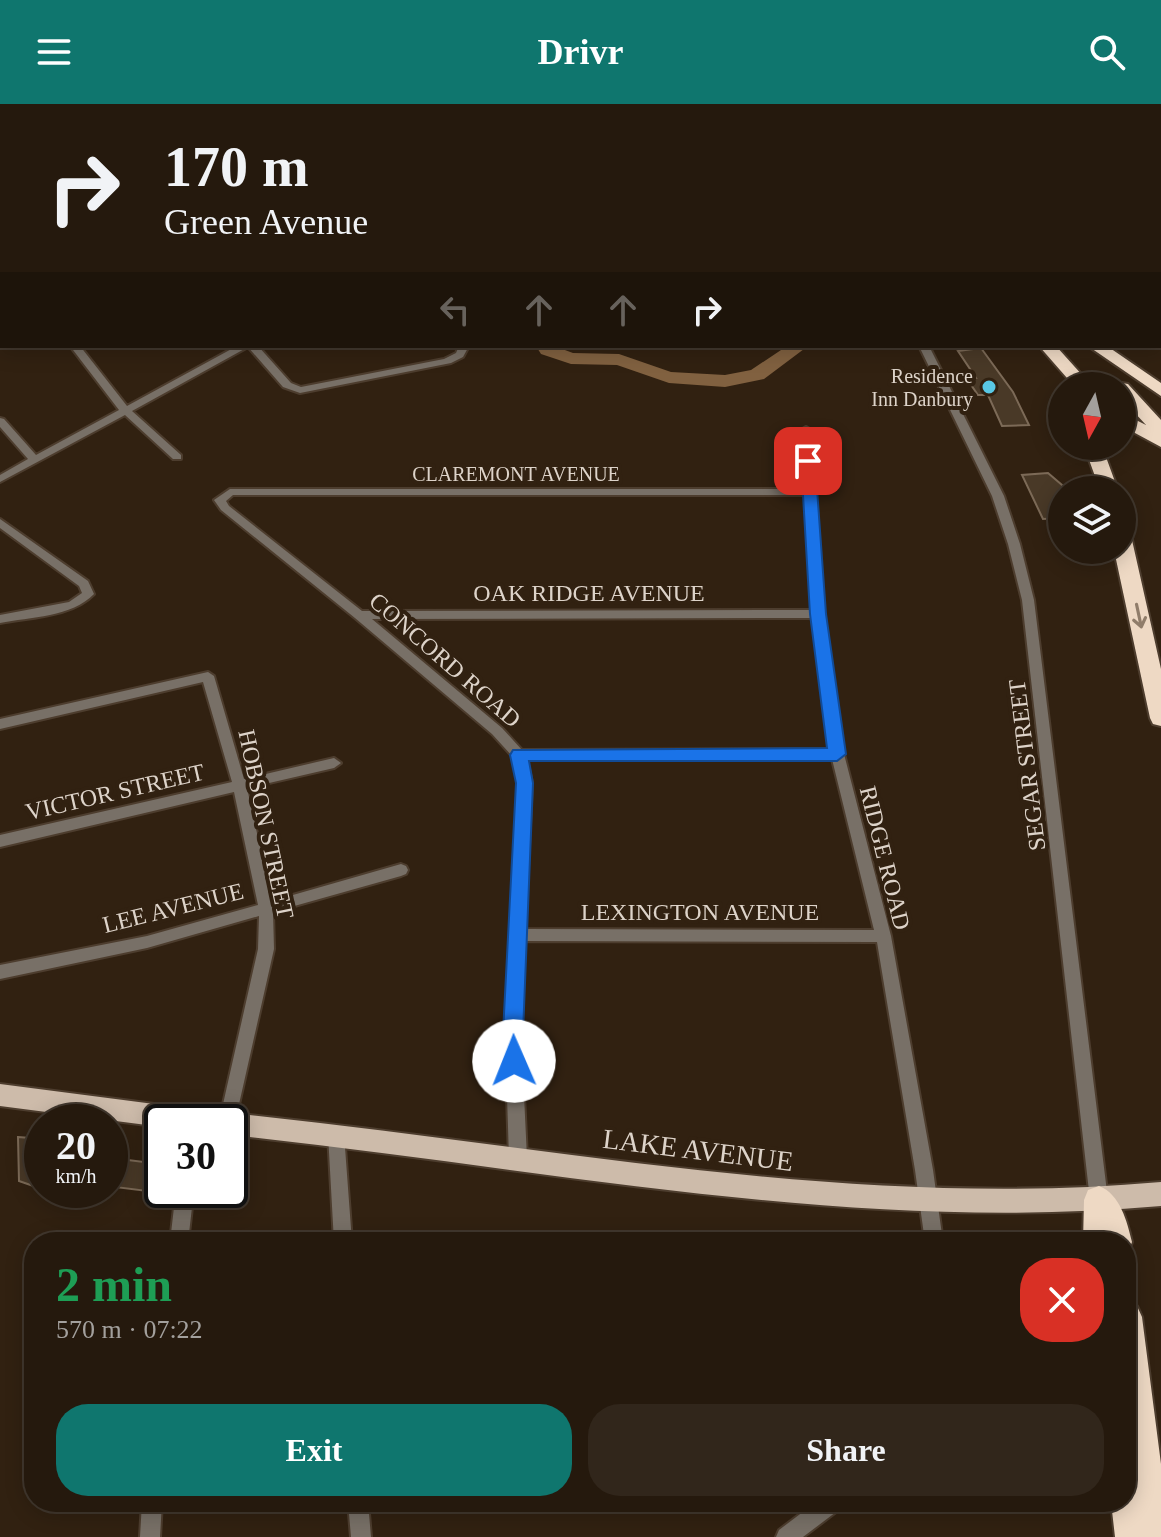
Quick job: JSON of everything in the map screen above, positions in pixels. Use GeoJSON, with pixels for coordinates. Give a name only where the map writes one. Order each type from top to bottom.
{"type":"FeatureCollection","features":[{"type":"Feature","properties":{"kind":"highway"},"geometry":{"type":"LineString","coordinates":[[1039,348],[1055,372]]}},
{"type":"Feature","properties":{"kind":"highway"},"geometry":{"type":"LineString","coordinates":[[1049,348],[1070,372]]}},
{"type":"Feature","properties":{"kind":"highway"},"geometry":{"type":"LineString","coordinates":[[1085,348],[1107,372]]}},
{"type":"Feature","properties":{"kind":"highway"},"geometry":{"type":"LineString","coordinates":[[1099,348],[1161,391]]}},
{"type":"Feature","properties":{"kind":"highway"},"geometry":{"type":"LineString","coordinates":[[1136,404],[1161,431]]}},
{"type":"Feature","properties":{"kind":"highway"},"geometry":{"type":"LineString","coordinates":[[1136,427],[1161,443]]}},
{"type":"Feature","properties":{"kind":"highway"},"geometry":{"type":"LineString","coordinates":[[1127,564],[1161,718]]}},
{"type":"Feature","properties":{"kind":"highway"},"geometry":{"type":"LineString","coordinates":[[1098,1232],[1099,1200]]}},
{"type":"Feature","properties":{"kind":"highway"},"geometry":{"type":"LineString","coordinates":[[1099,1200],[1114,1232]]}},
{"type":"Feature","properties":{"kind":"highway"},"geometry":{"type":"LineString","coordinates":[[1136,1398],[1153,1537]]}},
{"type":"Feature","properties":{"kind":"highway"},"geometry":{"type":"LineString","coordinates":[[1129,1512],[1132,1537]]}},
{"type":"Feature","properties":{"kind":"main road"},"geometry":{"type":"LineString","coordinates":[[0,1095],[144,1115]]}},
{"type":"Feature","properties":{"kind":"main road","name":"LAKE AVENUE"},"geometry":{"type":"LineString","coordinates":[[248,1125],[744,1187],[929,1200],[1099,1200],[1161,1194]]}},
{"type":"Feature","properties":{"kind":"street"},"geometry":{"type":"LineString","coordinates":[[77,348],[124,409],[177,457]]}},
{"type":"Feature","properties":{"kind":"street"},"geometry":{"type":"LineString","coordinates":[[0,479],[240,348]]}},
{"type":"Feature","properties":{"kind":"street"},"geometry":{"type":"LineString","coordinates":[[255,348],[287,385],[300,390],[447,361],[460,355],[463,348]]}},
{"type":"Feature","properties":{"kind":"street","name":"SEGAR STREET"},"geometry":{"type":"LineString","coordinates":[[925,348],[998,496],[1028,600],[1099,1200]]}},
{"type":"Feature","properties":{"kind":"street"},"geometry":{"type":"LineString","coordinates":[[0,421],[34,459]]}},
{"type":"Feature","properties":{"kind":"street","name":"RIDGE ROAD"},"geometry":{"type":"LineString","coordinates":[[806,430],[818,614],[837,754],[883,936],[933,1232]]}},
{"type":"Feature","properties":{"kind":"street","name":"CLAREMONT AVENUE"},"geometry":{"type":"LineString","coordinates":[[223,495],[230,492],[810,492]]}},
{"type":"Feature","properties":{"kind":"street","name":"CONCORD ROAD"},"geometry":{"type":"LineString","coordinates":[[223,495],[220,500],[225,508],[359,615],[497,731],[519,755],[525,783],[513,1033],[518,1158]]}},
{"type":"Feature","properties":{"kind":"street"},"geometry":{"type":"LineString","coordinates":[[0,523],[84,584],[88,594],[73,605],[0,619]]}},
{"type":"Feature","properties":{"kind":"street","name":"OAK RIDGE AVENUE"},"geometry":{"type":"LineString","coordinates":[[359,615],[818,614]]}},
{"type":"Feature","properties":{"kind":"street","name":"HOBSON STREET"},"geometry":{"type":"LineString","coordinates":[[0,724],[208,676],[240,787],[266,909],[266,949],[233,1104]]}},
{"type":"Feature","properties":{"kind":"street"},"geometry":{"type":"LineString","coordinates":[[519,755],[837,754]]}},
{"type":"Feature","properties":{"kind":"street","name":"VICTOR STREET"},"geometry":{"type":"LineString","coordinates":[[0,841],[334,763]]}},
{"type":"Feature","properties":{"kind":"street","name":"LEE AVENUE"},"geometry":{"type":"LineString","coordinates":[[0,972],[147,942],[401,870]]}},
{"type":"Feature","properties":{"kind":"street","name":"LEXINGTON AVENUE"},"geometry":{"type":"LineString","coordinates":[[518,935],[883,936]]}},
{"type":"Feature","properties":{"kind":"street"},"geometry":{"type":"LineString","coordinates":[[336,1134],[342,1232]]}},
{"type":"Feature","properties":{"kind":"street"},"geometry":{"type":"LineString","coordinates":[[180,1232],[183,1208]]}},
{"type":"Feature","properties":{"kind":"street"},"geometry":{"type":"LineString","coordinates":[[150,1537],[151,1512]]}},
{"type":"Feature","properties":{"kind":"street"},"geometry":{"type":"LineString","coordinates":[[359,1512],[361,1537]]}},
{"type":"Feature","properties":{"kind":"street"},"geometry":{"type":"LineString","coordinates":[[786,1537],[820,1512]]}},
{"type":"Feature","properties":{"kind":"building","name":"Residence Inn Danbury"},"geometry":{"type":"Polygon","coordinates":[[[981,348],[1013,392],[1029,425],[1002,426],[988,395],[978,395],[967,379],[976,378],[958,351],[981,348]]]}},
{"type":"Feature","properties":{"kind":"building"},"geometry":{"type":"Polygon","coordinates":[[[1048,473],[1052,476],[1048,476],[1048,519],[1043,519],[1022,475],[1048,473]]]}},
{"type":"Feature","properties":{"kind":"building"},"geometry":{"type":"Polygon","coordinates":[[[18,1137],[24,1138],[24,1183],[19,1181],[18,1137]]]}},
{"type":"Feature","properties":{"kind":"building"},"geometry":{"type":"Polygon","coordinates":[[[128,1160],[144,1162],[144,1191],[128,1189],[128,1160]]]}},
{"type":"Feature","properties":{"kind":"waterway"},"geometry":{"type":"LineString","coordinates":[[546,348],[571,358],[619,360],[669,377],[725,381],[757,375],[796,348]]}},
{"type":"Feature","properties":{"kind":"place","name":"Residence Inn Danbury"},"geometry":{"type":"Point","coordinates":[989,387]}},
{"type":"Feature","properties":{"kind":"route"},"geometry":{"type":"LineString","coordinates":[[514,1061],[525,783],[519,755],[837,754],[818,614],[808,461]]}}]}
